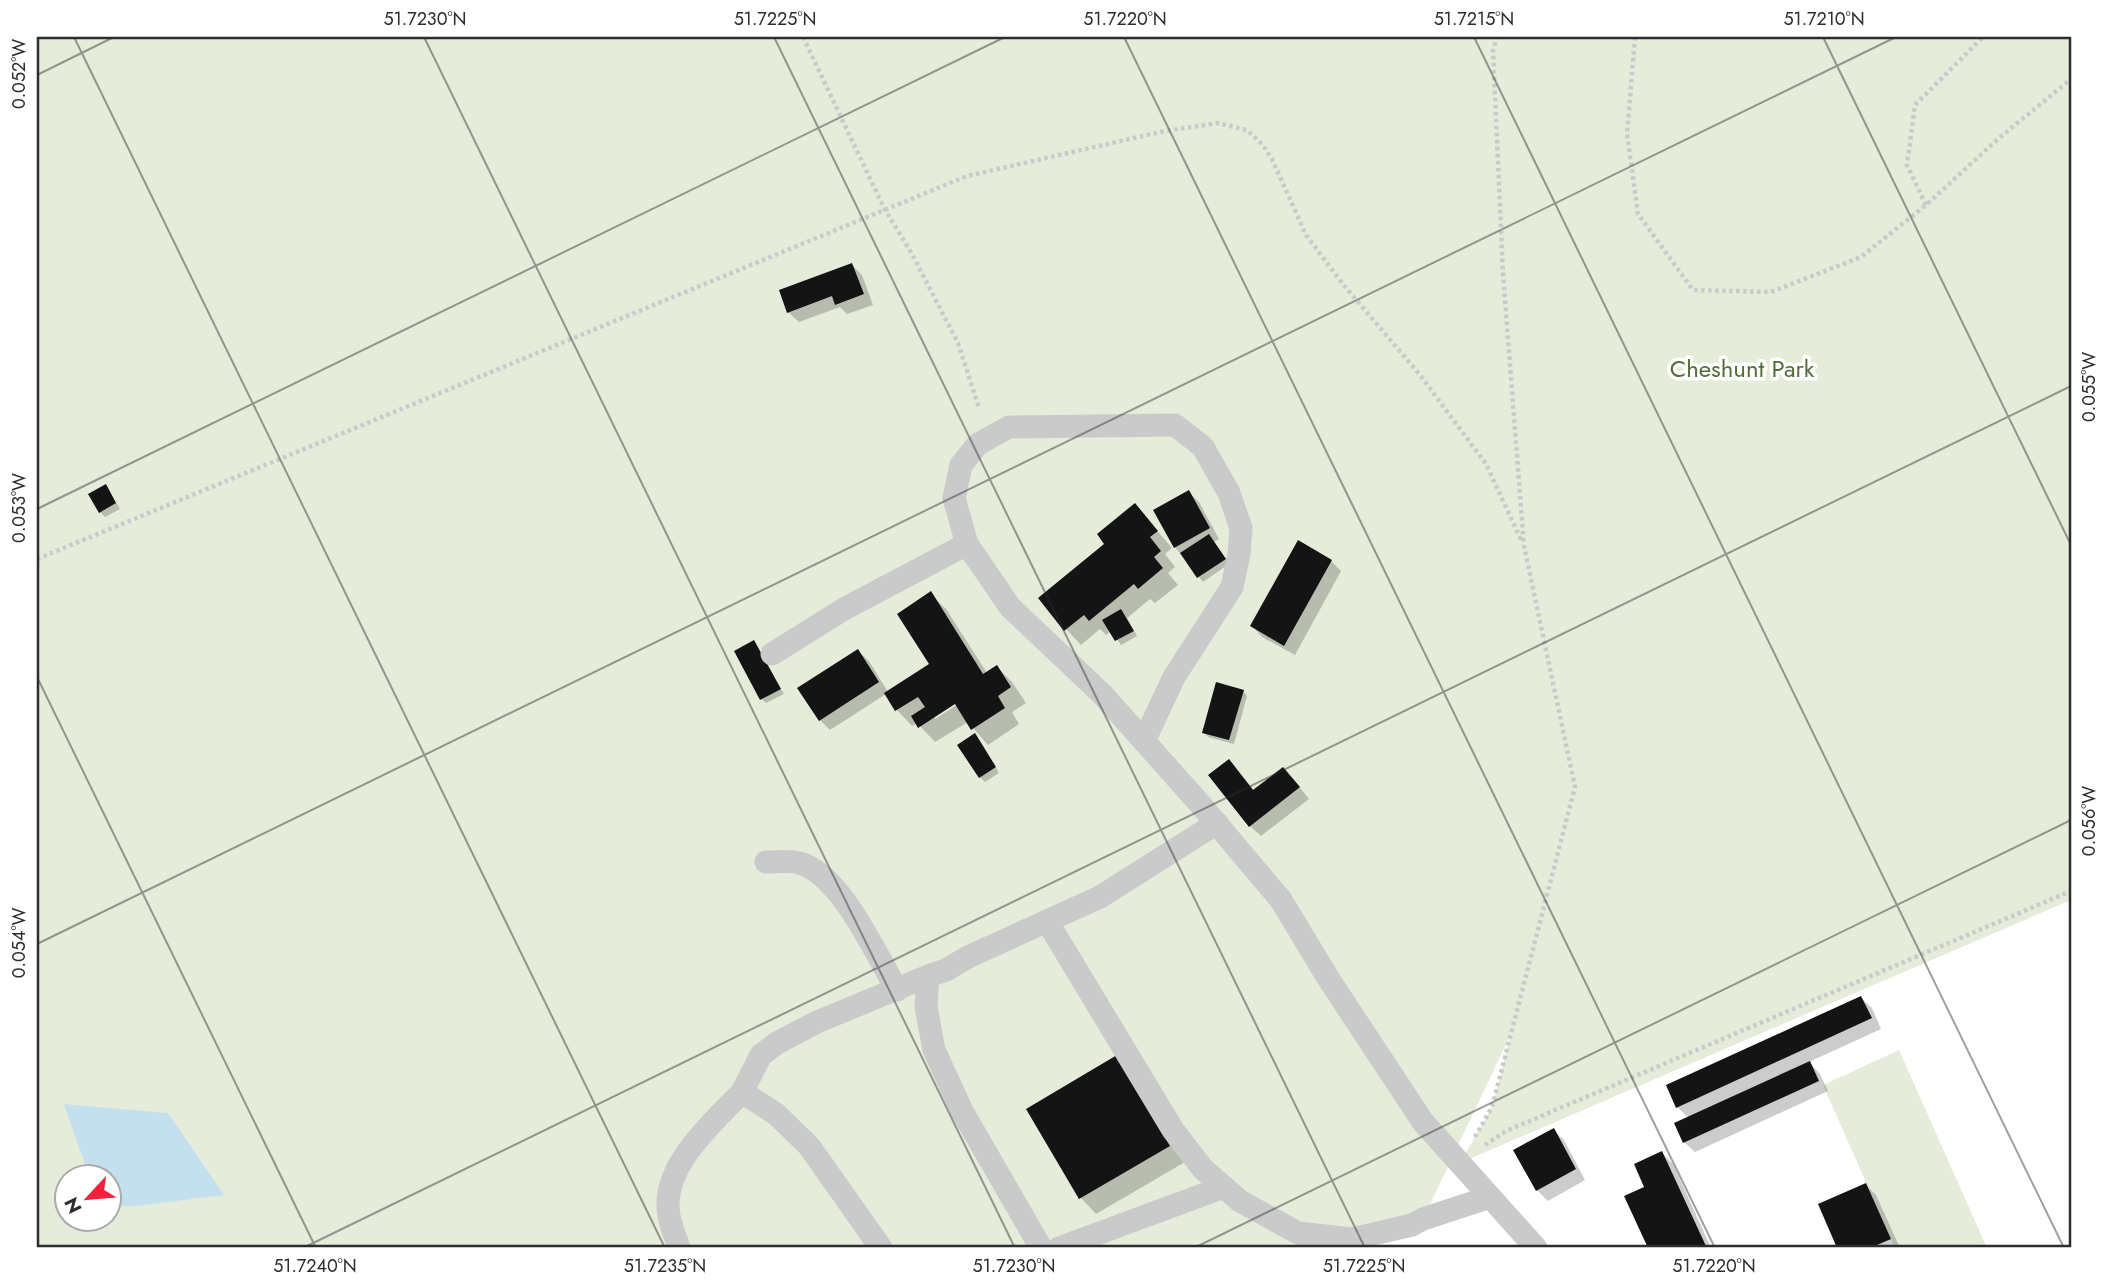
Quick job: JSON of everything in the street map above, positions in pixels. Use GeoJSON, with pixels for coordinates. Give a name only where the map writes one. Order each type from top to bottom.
{"type":"FeatureCollection","features":[{"type":"Feature","properties":{"kind":"lane"},"geometry":{"type":"LineString","coordinates":[[1144,741],[1174,677],[1232,587],[1241,528],[1229,493],[1203,447],[1175,425],[1009,428],[978,444],[961,465],[954,498],[967,544],[1010,607],[1102,694],[1281,900],[1328,978],[1423,1122],[1536,1248]]}},
{"type":"Feature","properties":{"kind":"lane"},"geometry":{"type":"LineString","coordinates":[[772,654],[844,609],[967,544]]}},
{"type":"Feature","properties":{"kind":"lane"},"geometry":{"type":"LineString","coordinates":[[679,1248],[668,1215],[672,1176],[701,1136],[742,1092],[761,1055],[777,1043],[817,1022],[946,970],[968,957],[1100,897],[1217,824]]}},
{"type":"Feature","properties":{"kind":"lane"},"geometry":{"type":"LineString","coordinates":[[766,862],[798,862],[829,882],[848,905],[897,990]]}},
{"type":"Feature","properties":{"kind":"lane"},"geometry":{"type":"LineString","coordinates":[[1047,921],[1173,1130],[1203,1169],[1240,1201],[1298,1233],[1352,1239],[1412,1225],[1490,1197]]}},
{"type":"Feature","properties":{"kind":"lane"},"geometry":{"type":"LineString","coordinates":[[928,976],[926,1006],[934,1050],[962,1111],[1041,1248]]}},
{"type":"Feature","properties":{"kind":"lane"},"geometry":{"type":"LineString","coordinates":[[742,1092],[776,1114],[809,1146],[881,1248]]}},
{"type":"Feature","properties":{"kind":"lane"},"geometry":{"type":"LineString","coordinates":[[1059,1248],[1224,1187]]}},
{"type":"Feature","properties":{"kind":"path"},"geometry":{"type":"LineString","coordinates":[[803,37],[884,208],[912,254],[958,343],[988,439]]}},
{"type":"Feature","properties":{"kind":"path"},"geometry":{"type":"LineString","coordinates":[[1460,1163],[1492,1107],[1575,787],[1524,546],[1503,261],[1493,50],[1497,37]]}},
{"type":"Feature","properties":{"kind":"path"},"geometry":{"type":"LineString","coordinates":[[1635,37],[1627,134],[1638,214],[1693,290],[1771,292],[1861,257],[1926,205],[1998,139],[2071,79]]}},
{"type":"Feature","properties":{"kind":"path"},"geometry":{"type":"LineString","coordinates":[[1926,205],[1907,165],[1915,105],[1983,37]]}},
{"type":"Feature","properties":{"kind":"path"},"geometry":{"type":"LineString","coordinates":[[37,559],[967,176],[1165,131],[1218,123],[1247,130],[1262,144],[1272,159],[1306,235],[1342,283],[1420,375],[1486,464],[1524,546]]}},
{"type":"Feature","properties":{"kind":"path"},"geometry":{"type":"LineString","coordinates":[[1460,1163],[1506,1130],[2071,891]]}},
{"type":"Feature","properties":{"kind":"green space","name":"Cheshunt Park"},"geometry":{"type":"Polygon","coordinates":[[[37,37],[2071,37],[2071,900],[1460,1163],[1492,1107],[1511,1034],[1423,1219],[1356,1248],[37,1248],[37,37]]]}},
{"type":"Feature","properties":{"kind":"green space"},"geometry":{"type":"Polygon","coordinates":[[[1899,1050],[1987,1248],[1895,1248],[1823,1085],[1899,1050]]]}},
{"type":"Feature","properties":{"kind":"water"},"geometry":{"type":"Polygon","coordinates":[[[64,1104],[168,1113],[224,1195],[122,1207],[122,1162],[84,1162],[64,1104]]]}},
{"type":"Feature","properties":{"kind":"building"},"geometry":{"type":"Polygon","coordinates":[[[852,263],[864,294],[835,305],[832,296],[787,313],[779,290],[852,263]]]}},
{"type":"Feature","properties":{"kind":"building"},"geometry":{"type":"Polygon","coordinates":[[[106,484],[116,503],[99,513],[88,494],[106,484]]]}},
{"type":"Feature","properties":{"kind":"building"},"geometry":{"type":"Polygon","coordinates":[[[1189,490],[1210,528],[1174,548],[1153,510],[1189,490]]]}},
{"type":"Feature","properties":{"kind":"building"},"geometry":{"type":"Polygon","coordinates":[[[1135,503],[1158,531],[1150,537],[1161,551],[1154,557],[1163,568],[1138,589],[1134,584],[1089,621],[1084,615],[1064,631],[1038,598],[1104,544],[1097,534],[1135,503]]]}},
{"type":"Feature","properties":{"kind":"building"},"geometry":{"type":"Polygon","coordinates":[[[1209,534],[1226,559],[1197,578],[1180,553],[1209,534]]]}},
{"type":"Feature","properties":{"kind":"building"},"geometry":{"type":"Polygon","coordinates":[[[1298,540],[1332,560],[1284,646],[1250,626],[1298,540]]]}},
{"type":"Feature","properties":{"kind":"building"},"geometry":{"type":"Polygon","coordinates":[[[931,591],[983,674],[997,665],[1011,687],[998,696],[1005,708],[971,730],[955,704],[918,728],[911,716],[925,707],[918,697],[895,711],[884,693],[929,664],[897,614],[931,591]]]}},
{"type":"Feature","properties":{"kind":"building"},"geometry":{"type":"Polygon","coordinates":[[[1121,609],[1134,631],[1115,641],[1102,620],[1121,609]]]}},
{"type":"Feature","properties":{"kind":"building"},"geometry":{"type":"Polygon","coordinates":[[[754,640],[781,689],[760,700],[734,651],[754,640]]]}},
{"type":"Feature","properties":{"kind":"building"},"geometry":{"type":"Polygon","coordinates":[[[858,649],[879,682],[819,721],[797,688],[858,649]]]}},
{"type":"Feature","properties":{"kind":"building"},"geometry":{"type":"Polygon","coordinates":[[[1216,682],[1244,690],[1229,740],[1202,733],[1216,682]]]}},
{"type":"Feature","properties":{"kind":"building"},"geometry":{"type":"Polygon","coordinates":[[[975,733],[996,767],[979,778],[957,745],[975,733]]]}},
{"type":"Feature","properties":{"kind":"building"},"geometry":{"type":"Polygon","coordinates":[[[1229,759],[1253,790],[1283,767],[1300,787],[1249,827],[1208,775],[1229,759]]]}},
{"type":"Feature","properties":{"kind":"building"},"geometry":{"type":"Polygon","coordinates":[[[1861,996],[1872,1018],[1676,1108],[1666,1085],[1861,996]]]}},
{"type":"Feature","properties":{"kind":"building"},"geometry":{"type":"Polygon","coordinates":[[[1117,1055],[1170,1146],[1079,1199],[1026,1109],[1117,1055]]]}},
{"type":"Feature","properties":{"kind":"building"},"geometry":{"type":"Polygon","coordinates":[[[1810,1061],[1819,1081],[1683,1143],[1674,1123],[1810,1061]]]}},
{"type":"Feature","properties":{"kind":"building"},"geometry":{"type":"Polygon","coordinates":[[[1554,1128],[1576,1169],[1536,1191],[1513,1150],[1554,1128]]]}},
{"type":"Feature","properties":{"kind":"building"},"geometry":{"type":"Polygon","coordinates":[[[1662,1151],[1707,1248],[1648,1248],[1624,1196],[1644,1187],[1634,1164],[1662,1151]]]}},
{"type":"Feature","properties":{"kind":"building"},"geometry":{"type":"Polygon","coordinates":[[[1866,1183],[1891,1239],[1870,1248],[1837,1248],[1818,1204],[1866,1183]]]}}]}
